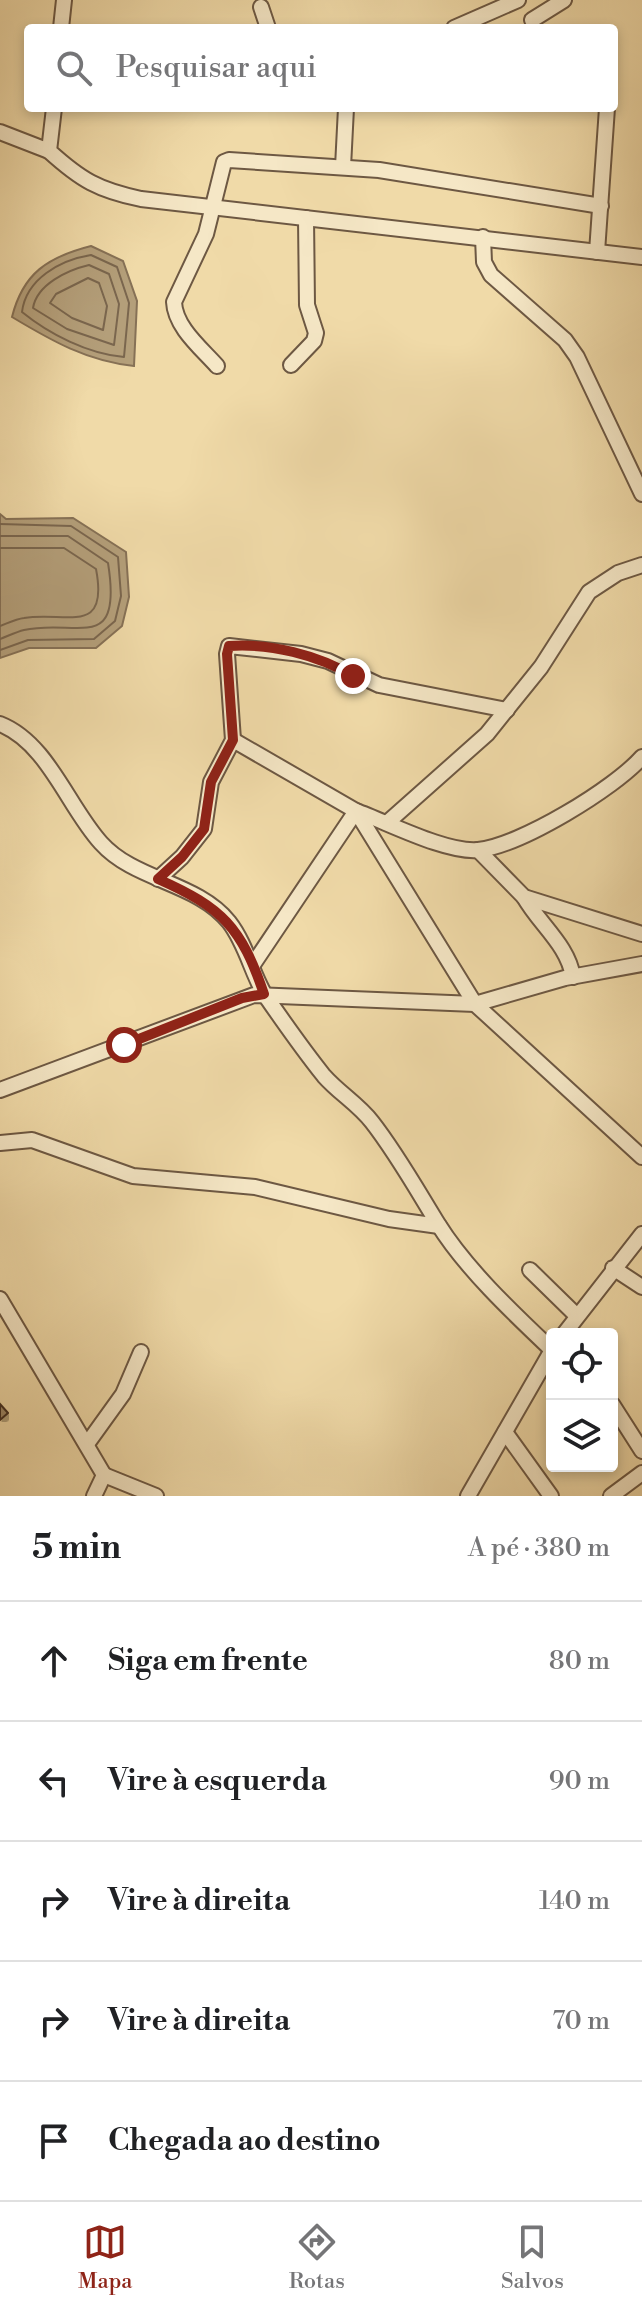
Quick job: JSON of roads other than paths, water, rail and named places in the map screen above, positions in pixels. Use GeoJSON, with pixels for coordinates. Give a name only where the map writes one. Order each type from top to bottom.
{"type":"FeatureCollection","features":[{"type":"Feature","properties":{"kind":"street"},"geometry":{"type":"LineString","coordinates":[[61,24],[64,0]]}},
{"type":"Feature","properties":{"kind":"street"},"geometry":{"type":"LineString","coordinates":[[463,24],[519,0],[535,24],[564,0]]}},
{"type":"Feature","properties":{"kind":"street"},"geometry":{"type":"LineString","coordinates":[[261,7],[267,24]]}},
{"type":"Feature","properties":{"kind":"street"},"geometry":{"type":"LineString","coordinates":[[49,151],[54,112]]}},
{"type":"Feature","properties":{"kind":"street"},"geometry":{"type":"LineString","coordinates":[[343,167],[346,112]]}},
{"type":"Feature","properties":{"kind":"street"},"geometry":{"type":"LineString","coordinates":[[597,252],[607,112]]}},
{"type":"Feature","properties":{"kind":"street"},"geometry":{"type":"LineString","coordinates":[[0,132],[49,151],[81,180],[105,191],[141,199],[642,257]]}},
{"type":"Feature","properties":{"kind":"street"},"geometry":{"type":"LineString","coordinates":[[217,366],[183,327],[175,313],[174,302],[206,234],[224,162],[379,170],[601,206]]}},
{"type":"Feature","properties":{"kind":"street"},"geometry":{"type":"LineString","coordinates":[[291,365],[314,341],[316,333],[307,305],[306,218]]}},
{"type":"Feature","properties":{"kind":"street"},"geometry":{"type":"LineString","coordinates":[[483,237],[484,262],[491,275],[565,340],[577,357],[642,494]]}},
{"type":"Feature","properties":{"kind":"street"},"geometry":{"type":"LineString","coordinates":[[388,822],[487,734],[541,667],[589,592],[618,573],[639,572]]}},
{"type":"Feature","properties":{"kind":"street"},"geometry":{"type":"LineString","coordinates":[[158,879],[182,857],[204,829],[211,782],[233,740],[229,646],[301,654],[328,661],[379,685],[507,710]]}},
{"type":"Feature","properties":{"kind":"street"},"geometry":{"type":"LineString","coordinates":[[0,724],[34,749],[102,844],[158,879],[204,900],[229,921],[254,963],[264,994],[326,1078],[357,1104],[374,1125],[439,1226],[487,1283],[546,1344]]}},
{"type":"Feature","properties":{"kind":"street"},"geometry":{"type":"LineString","coordinates":[[233,740],[356,811],[441,842],[478,850],[529,832],[602,792],[642,757]]}},
{"type":"Feature","properties":{"kind":"street"},"geometry":{"type":"LineString","coordinates":[[254,963],[356,811]]}},
{"type":"Feature","properties":{"kind":"street"},"geometry":{"type":"LineString","coordinates":[[356,811],[475,1004],[642,1157]]}},
{"type":"Feature","properties":{"kind":"street"},"geometry":{"type":"LineString","coordinates":[[478,850],[524,897],[537,919],[566,952],[573,977]]}},
{"type":"Feature","properties":{"kind":"street"},"geometry":{"type":"LineString","coordinates":[[524,897],[642,934]]}},
{"type":"Feature","properties":{"kind":"street"},"geometry":{"type":"LineString","coordinates":[[0,1090],[242,998],[264,994],[475,1004],[573,977],[642,964]]}},
{"type":"Feature","properties":{"kind":"street"},"geometry":{"type":"LineString","coordinates":[[0,1143],[32,1140],[133,1176],[255,1187],[389,1219],[439,1226]]}},
{"type":"Feature","properties":{"kind":"street"},"geometry":{"type":"LineString","coordinates":[[568,1328],[642,1234]]}},
{"type":"Feature","properties":{"kind":"street"},"geometry":{"type":"LineString","coordinates":[[613,1268],[642,1287]]}},
{"type":"Feature","properties":{"kind":"street"},"geometry":{"type":"LineString","coordinates":[[530,1270],[577,1316]]}},
{"type":"Feature","properties":{"kind":"street"},"geometry":{"type":"LineString","coordinates":[[0,1299],[104,1475],[156,1496]]}},
{"type":"Feature","properties":{"kind":"street"},"geometry":{"type":"LineString","coordinates":[[87,1444],[123,1394],[141,1352]]}},
{"type":"Feature","properties":{"kind":"street"},"geometry":{"type":"LineString","coordinates":[[468,1496],[546,1360]]}},
{"type":"Feature","properties":{"kind":"street"},"geometry":{"type":"LineString","coordinates":[[618,1413],[642,1451]]}},
{"type":"Feature","properties":{"kind":"street"},"geometry":{"type":"LineString","coordinates":[[505,1432],[551,1496]]}},
{"type":"Feature","properties":{"kind":"street"},"geometry":{"type":"LineString","coordinates":[[611,1496],[642,1473]]}},
{"type":"Feature","properties":{"kind":"street"},"geometry":{"type":"LineString","coordinates":[[94,1496],[104,1475]]}},
{"type":"Feature","properties":{"kind":"water"},"geometry":{"type":"Polygon","coordinates":[[[91,246],[123,261],[137,301],[134,366],[85,355],[12,317],[23,289],[40,269],[62,256],[91,246]]]}},
{"type":"Feature","properties":{"kind":"water"},"geometry":{"type":"Polygon","coordinates":[[[0,514],[6,519],[73,518],[126,552],[129,597],[122,626],[96,648],[29,648],[0,658],[0,514]]]}}]}
